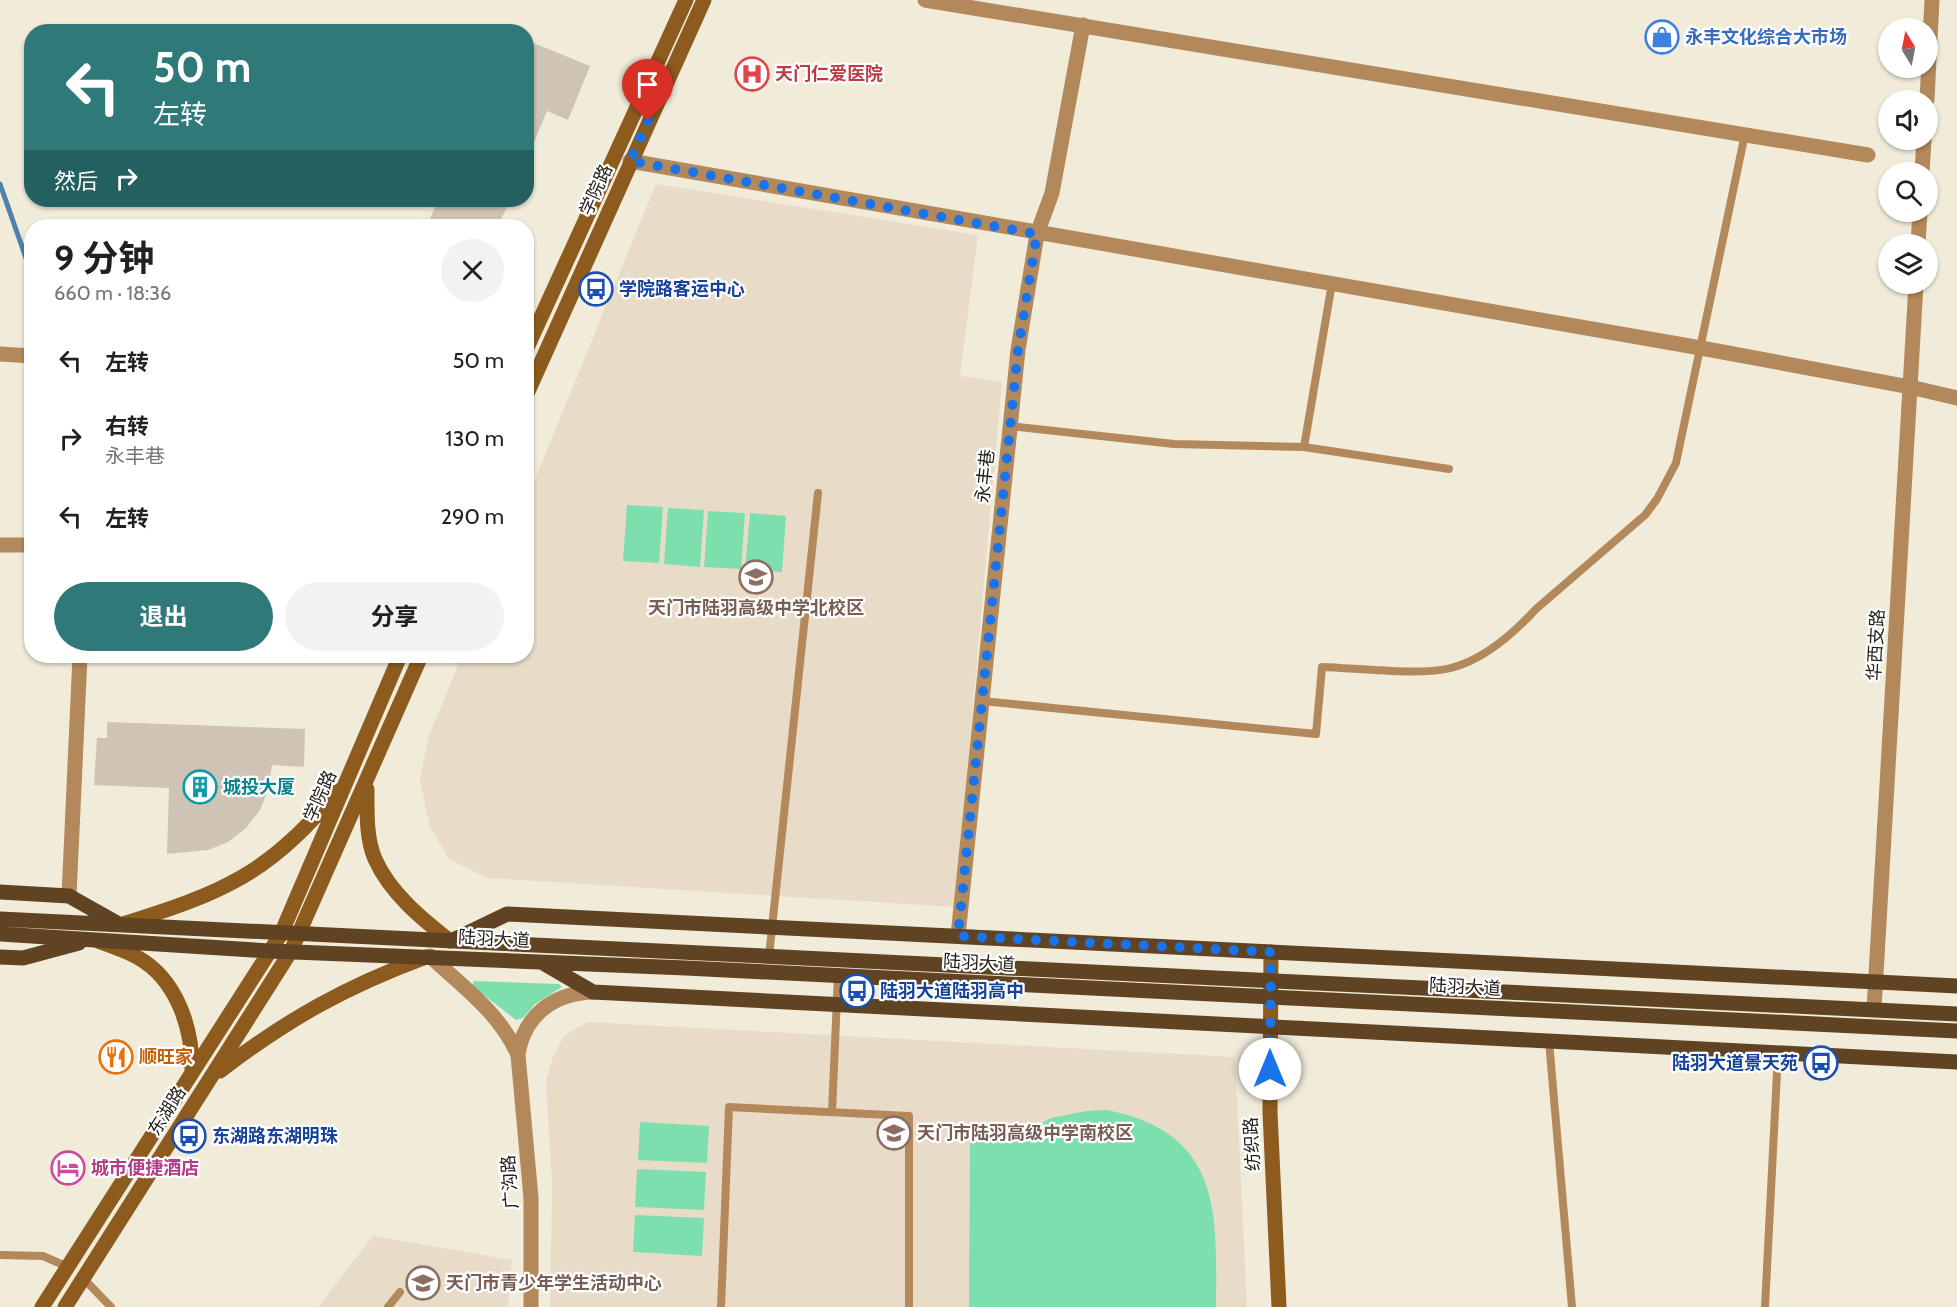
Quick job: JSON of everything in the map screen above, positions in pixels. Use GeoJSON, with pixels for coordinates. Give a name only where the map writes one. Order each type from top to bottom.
{"type":"FeatureCollection","features":[{"type":"Feature","properties":{"kind":"main road","name":"学院路"},"geometry":{"type":"LineString","coordinates":[[534,332],[686,0]]}},
{"type":"Feature","properties":{"kind":"main road","name":"学院路"},"geometry":{"type":"LineString","coordinates":[[534,376],[704,0]]}},
{"type":"Feature","properties":{"kind":"main road","name":"学院路"},"geometry":{"type":"LineString","coordinates":[[270,951],[281,934],[397,663]]}},
{"type":"Feature","properties":{"kind":"main road","name":"学院路"},"geometry":{"type":"LineString","coordinates":[[300,934],[418,663]]}},
{"type":"Feature","properties":{"kind":"main road"},"geometry":{"type":"LineString","coordinates":[[0,892],[69,896],[119,925],[205,896],[253,872],[298,835],[350,775]]}},
{"type":"Feature","properties":{"kind":"main road"},"geometry":{"type":"LineString","coordinates":[[367,782],[368,820],[374,858],[396,891],[450,941],[507,914],[1957,986]]}},
{"type":"Feature","properties":{"kind":"main road","name":"陆羽大道"},"geometry":{"type":"LineString","coordinates":[[0,919],[1957,1014]]}},
{"type":"Feature","properties":{"kind":"main road","name":"陆羽大道"},"geometry":{"type":"LineString","coordinates":[[0,934],[270,951],[838,975],[1957,1031]]}},
{"type":"Feature","properties":{"kind":"main road","name":"东湖路"},"geometry":{"type":"LineString","coordinates":[[65,1307],[300,934]]}},
{"type":"Feature","properties":{"kind":"main road"},"geometry":{"type":"LineString","coordinates":[[0,957],[23,958],[93,939],[137,957],[156,970],[177,1001],[185,1018],[193,1048],[192,1072]]}},
{"type":"Feature","properties":{"kind":"main road","name":"东湖路"},"geometry":{"type":"LineString","coordinates":[[42,1307],[270,951]]}},
{"type":"Feature","properties":{"kind":"main road","name":"纺织路"},"geometry":{"type":"LineString","coordinates":[[1271,952],[1270,1112],[1279,1307]]}},
{"type":"Feature","properties":{"kind":"main road"},"geometry":{"type":"LineString","coordinates":[[210,1078],[292,1020],[338,993],[430,956]]}},
{"type":"Feature","properties":{"kind":"main road"},"geometry":{"type":"LineString","coordinates":[[541,961],[593,992],[1957,1062]]}},
{"type":"Feature","properties":{"kind":"street"},"geometry":{"type":"LineString","coordinates":[[925,0],[1868,155]]}},
{"type":"Feature","properties":{"kind":"street"},"geometry":{"type":"LineString","coordinates":[[1928,90],[1932,0]]}},
{"type":"Feature","properties":{"kind":"street","name":"永丰巷"},"geometry":{"type":"LineString","coordinates":[[958,936],[1018,350],[1037,234],[1052,193],[1083,25]]}},
{"type":"Feature","properties":{"kind":"street"},"geometry":{"type":"LineString","coordinates":[[630,161],[1037,234],[1701,348],[1957,398]]}},
{"type":"Feature","properties":{"kind":"street","name":"华西支路"},"geometry":{"type":"LineString","coordinates":[[1874,1009],[1915,294]]}},
{"type":"Feature","properties":{"kind":"street"},"geometry":{"type":"LineString","coordinates":[[0,354],[24,356]]}},
{"type":"Feature","properties":{"kind":"street"},"geometry":{"type":"LineString","coordinates":[[0,544],[24,545]]}},
{"type":"Feature","properties":{"kind":"street"},"geometry":{"type":"LineString","coordinates":[[69,896],[80,663]]}},
{"type":"Feature","properties":{"kind":"street"},"geometry":{"type":"LineString","coordinates":[[430,956],[497,1019],[510,1036],[518,1055]]}},
{"type":"Feature","properties":{"kind":"street"},"geometry":{"type":"LineString","coordinates":[[518,1055],[526,1025],[539,1012],[567,995],[593,992]]}},
{"type":"Feature","properties":{"kind":"street","name":"广沟路"},"geometry":{"type":"LineString","coordinates":[[518,1055],[531,1198],[531,1307]]}},
{"type":"Feature","properties":{"kind":"lane"},"geometry":{"type":"LineString","coordinates":[[982,701],[1316,734],[1322,667],[1425,671],[1448,669],[1468,663],[1521,626],[1536,609],[1645,515],[1657,499],[1676,463],[1745,134]]}},
{"type":"Feature","properties":{"kind":"lane"},"geometry":{"type":"LineString","coordinates":[[1304,447],[1332,284]]}},
{"type":"Feature","properties":{"kind":"lane"},"geometry":{"type":"LineString","coordinates":[[1010,426],[1174,444],[1304,447],[1449,469]]}},
{"type":"Feature","properties":{"kind":"lane"},"geometry":{"type":"LineString","coordinates":[[769,956],[818,493]]}},
{"type":"Feature","properties":{"kind":"lane"},"geometry":{"type":"LineString","coordinates":[[832,1112],[838,975]]}},
{"type":"Feature","properties":{"kind":"lane"},"geometry":{"type":"LineString","coordinates":[[1549,1041],[1572,1307]]}},
{"type":"Feature","properties":{"kind":"lane"},"geometry":{"type":"LineString","coordinates":[[1765,1307],[1778,1053]]}},
{"type":"Feature","properties":{"kind":"lane"},"geometry":{"type":"LineString","coordinates":[[721,1307],[729,1107],[909,1116],[909,1307]]}},
{"type":"Feature","properties":{"kind":"lane"},"geometry":{"type":"LineString","coordinates":[[0,1255],[43,1256],[68,1267]]}},
{"type":"Feature","properties":{"kind":"lane"},"geometry":{"type":"LineString","coordinates":[[83,1278],[111,1307]]}},
{"type":"Feature","properties":{"kind":"lane"},"geometry":{"type":"LineString","coordinates":[[388,1307],[400,1292]]}},
{"type":"Feature","properties":{"kind":"shaded area","name":"天门市陆羽高级中学北校区"},"geometry":{"type":"Polygon","coordinates":[[[656,184],[978,235],[960,376],[1002,382],[955,907],[487,878],[449,859],[430,827],[420,780],[428,738],[459,663],[534,663],[534,482],[656,184]]]}},
{"type":"Feature","properties":{"kind":"shaded area","name":"天门市陆羽高级中学南校区"},"geometry":{"type":"Polygon","coordinates":[[[588,1022],[1235,1057],[1247,1307],[550,1307],[552,1184],[546,1081],[553,1057],[564,1036],[588,1022]]]}},
{"type":"Feature","properties":{"kind":"shaded area","name":"天门市青少年学生活动中心"},"geometry":{"type":"Polygon","coordinates":[[[373,1236],[512,1260],[508,1307],[318,1307],[373,1236]]]}},
{"type":"Feature","properties":{"kind":"green space"},"geometry":{"type":"Polygon","coordinates":[[[627,505],[663,507],[659,563],[623,561],[627,505]]]}},
{"type":"Feature","properties":{"kind":"green space"},"geometry":{"type":"Polygon","coordinates":[[[668,508],[704,510],[700,567],[664,564],[668,508]]]}},
{"type":"Feature","properties":{"kind":"green space"},"geometry":{"type":"Polygon","coordinates":[[[708,511],[745,513],[741,569],[704,567],[708,511]]]}},
{"type":"Feature","properties":{"kind":"green space"},"geometry":{"type":"Polygon","coordinates":[[[750,513],[786,516],[782,572],[745,570],[750,513]]]}},
{"type":"Feature","properties":{"kind":"green space"},"geometry":{"type":"Polygon","coordinates":[[[474,981],[559,984],[562,987],[535,1004],[523,1018],[516,1020],[472,986],[474,981]]]}},
{"type":"Feature","properties":{"kind":"green space"},"geometry":{"type":"Polygon","coordinates":[[[1107,1110],[1145,1121],[1173,1137],[1192,1157],[1205,1182],[1212,1209],[1216,1239],[1216,1307],[969,1307],[970,1137],[1019,1136],[1051,1118],[1087,1111],[1107,1110]]]}},
{"type":"Feature","properties":{"kind":"green space"},"geometry":{"type":"Polygon","coordinates":[[[640,1122],[709,1126],[707,1163],[638,1160],[640,1122]]]}},
{"type":"Feature","properties":{"kind":"green space"},"geometry":{"type":"Polygon","coordinates":[[[637,1169],[706,1172],[704,1210],[635,1207],[637,1169]]]}},
{"type":"Feature","properties":{"kind":"green space"},"geometry":{"type":"Polygon","coordinates":[[[635,1215],[704,1218],[702,1256],[633,1252],[635,1215]]]}},
{"type":"Feature","properties":{"kind":"building"},"geometry":{"type":"Polygon","coordinates":[[[534,43],[590,66],[568,120],[547,111],[534,142],[534,43]]]}},
{"type":"Feature","properties":{"kind":"building"},"geometry":{"type":"Polygon","coordinates":[[[435,207],[507,207],[501,219],[430,219],[435,207]]]}},
{"type":"Feature","properties":{"kind":"building","name":"城投大厦"},"geometry":{"type":"Polygon","coordinates":[[[107,722],[305,729],[304,767],[272,765],[268,790],[260,810],[246,828],[228,842],[208,850],[167,854],[169,788],[94,785],[97,738],[107,738],[107,722]]]}},
{"type":"Feature","properties":{"kind":"waterway"},"geometry":{"type":"LineString","coordinates":[[0,184],[24,252]]}},
{"type":"Feature","properties":{"kind":"place","name":"永丰文化综合大市场"},"geometry":{"type":"Point","coordinates":[1662,37]}},
{"type":"Feature","properties":{"kind":"place","name":"天门仁爱医院"},"geometry":{"type":"Point","coordinates":[752,74]}},
{"type":"Feature","properties":{"kind":"place","name":"学院路客运中心"},"geometry":{"type":"Point","coordinates":[596,289]}},
{"type":"Feature","properties":{"kind":"place","name":"天门市陆羽高级中学北校区"},"geometry":{"type":"Point","coordinates":[756,577]}},
{"type":"Feature","properties":{"kind":"place","name":"城投大厦"},"geometry":{"type":"Point","coordinates":[200,787]}},
{"type":"Feature","properties":{"kind":"place","name":"陆羽大道陆羽高中"},"geometry":{"type":"Point","coordinates":[857,991]}},
{"type":"Feature","properties":{"kind":"place","name":"顺旺家"},"geometry":{"type":"Point","coordinates":[116,1057]}},
{"type":"Feature","properties":{"kind":"place","name":"陆羽大道景天苑"},"geometry":{"type":"Point","coordinates":[1821,1063]}},
{"type":"Feature","properties":{"kind":"place","name":"天门市陆羽高级中学南校区"},"geometry":{"type":"Point","coordinates":[894,1133]}},
{"type":"Feature","properties":{"kind":"place","name":"东湖路东湖明珠"},"geometry":{"type":"Point","coordinates":[189,1136]}},
{"type":"Feature","properties":{"kind":"place","name":"城市便捷酒店"},"geometry":{"type":"Point","coordinates":[68,1168]}},
{"type":"Feature","properties":{"kind":"place","name":"天门市青少年学生活动中心"},"geometry":{"type":"Point","coordinates":[423,1283]}},
{"type":"Feature","properties":{"kind":"route"},"geometry":{"type":"LineString","coordinates":[[648,121],[630,161],[1037,234],[1018,350],[958,936],[1271,952],[1270,1069]]}}]}
